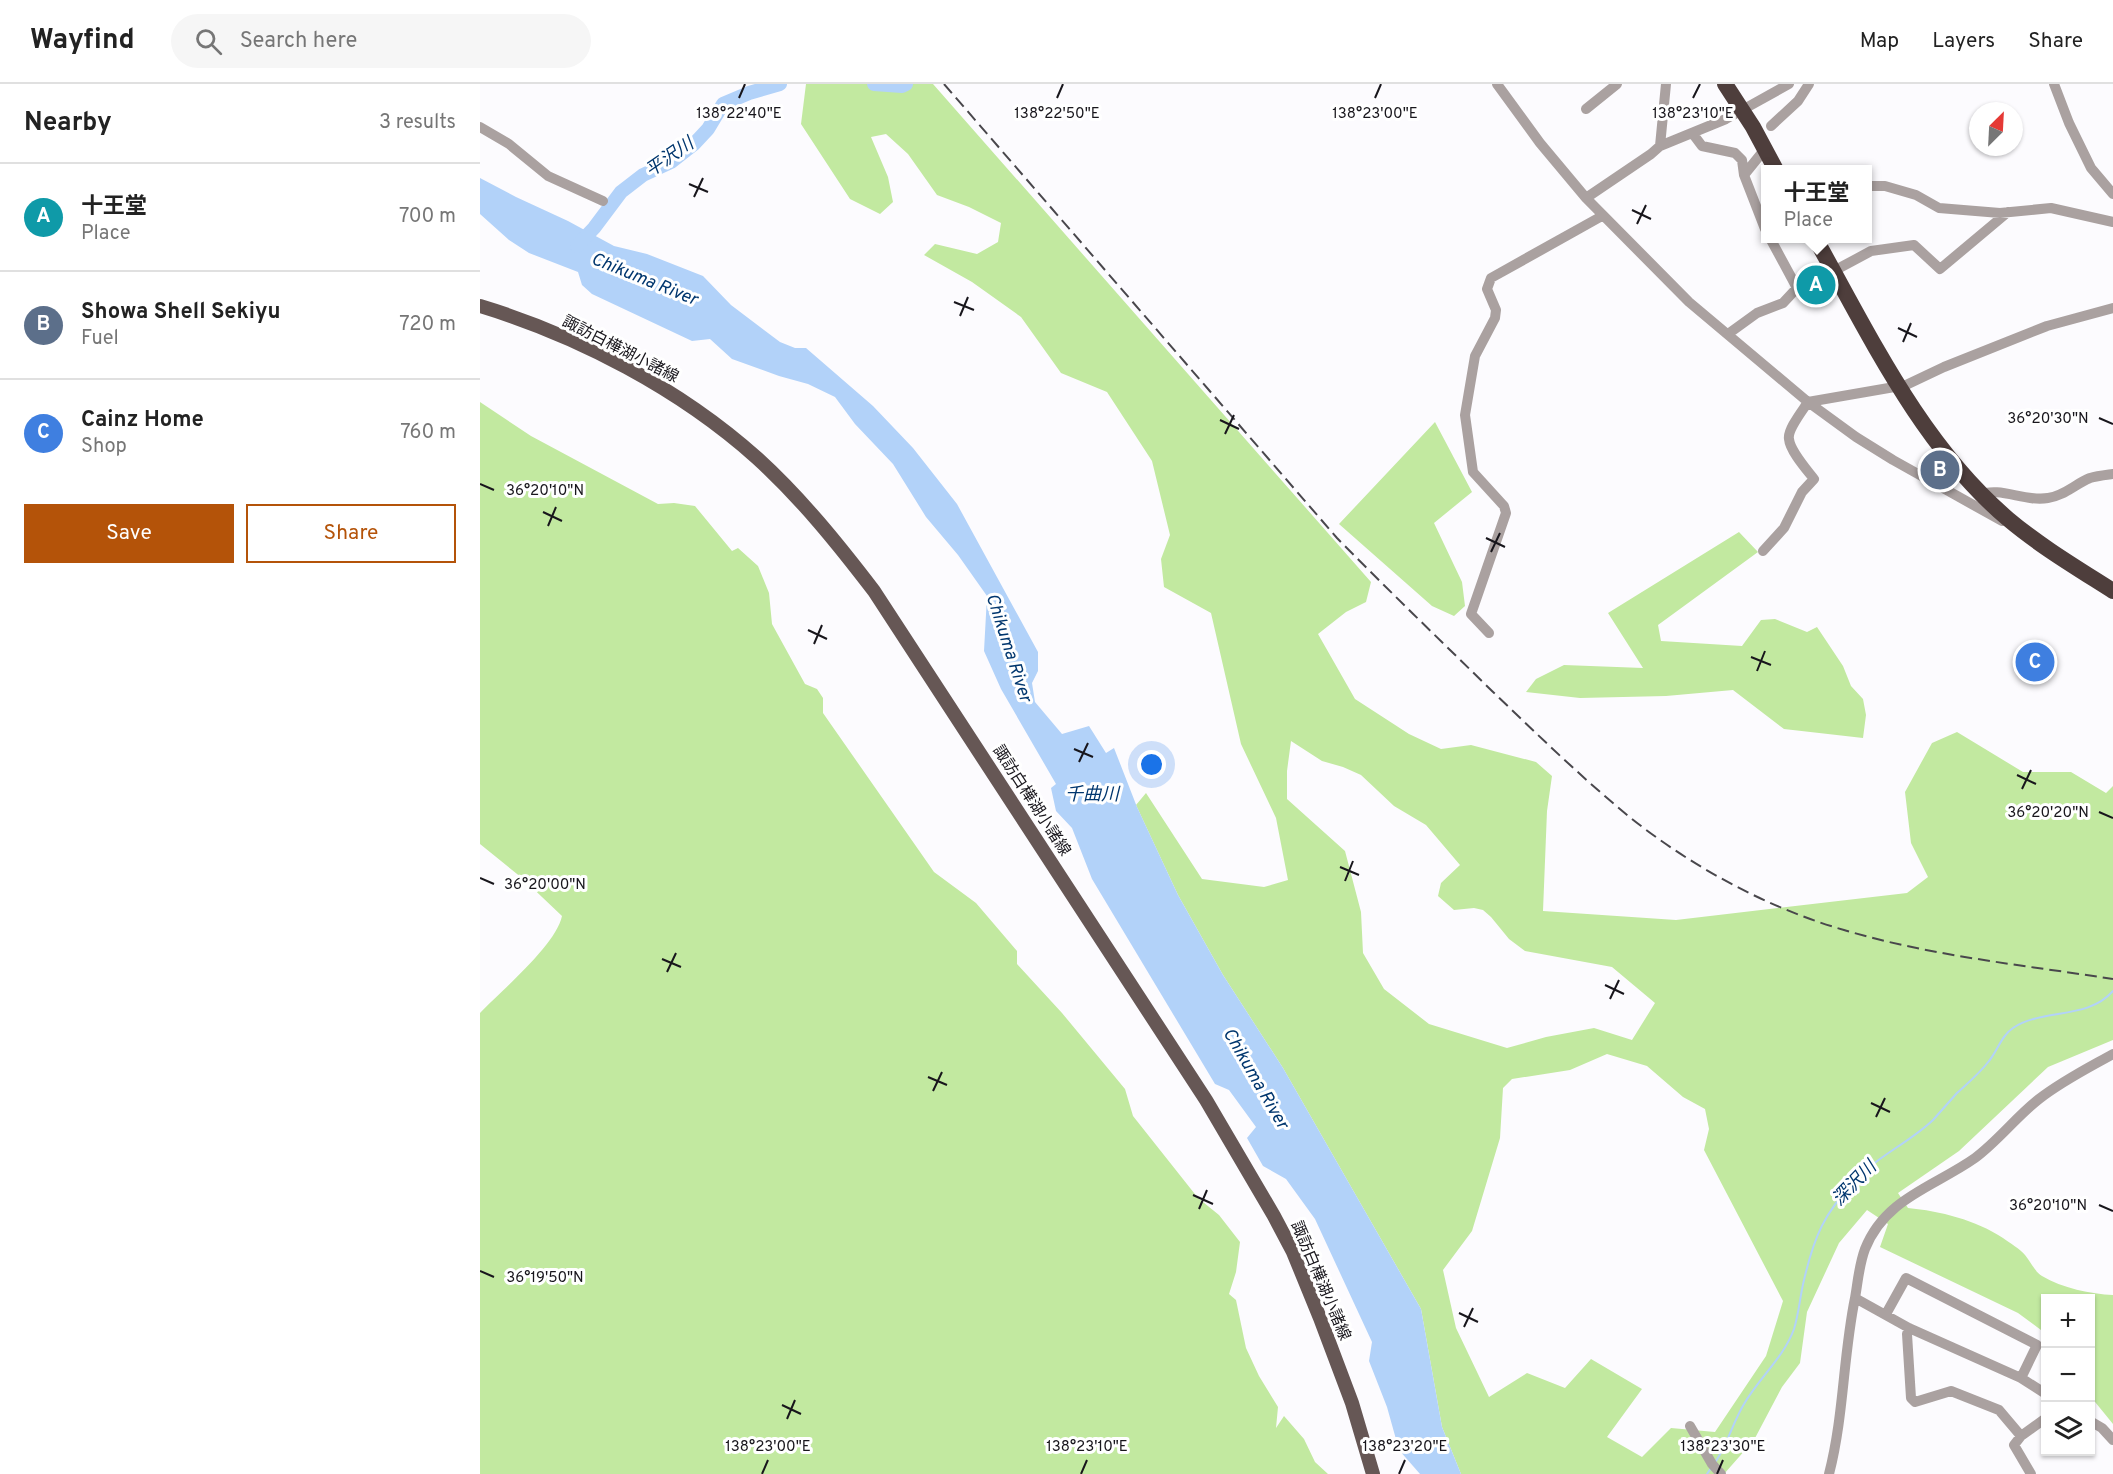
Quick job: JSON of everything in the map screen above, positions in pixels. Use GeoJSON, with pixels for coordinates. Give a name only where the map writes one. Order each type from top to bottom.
{"type":"FeatureCollection","features":[{"type":"Feature","properties":{"kind":"highway"},"geometry":{"type":"LineString","coordinates":[[1725,84],[1773,165]]}},
{"type":"Feature","properties":{"kind":"highway"},"geometry":{"type":"LineString","coordinates":[[1818,243],[1900,387],[1935,439],[1982,494],[2013,523],[2113,591]]}},
{"type":"Feature","properties":{"kind":"main road","name":"諏訪白樺湖小諸線"},"geometry":{"type":"LineString","coordinates":[[480,306],[518,319],[591,350],[630,369],[685,402],[759,460],[833,537],[874,591],[1206,1100],[1274,1216],[1293,1252],[1320,1318],[1352,1402],[1373,1474]]}},
{"type":"Feature","properties":{"kind":"street"},"geometry":{"type":"LineString","coordinates":[[1497,84],[1540,143],[1586,198],[1689,302],[1808,402],[1863,441],[2004,522],[2013,523]]}},
{"type":"Feature","properties":{"kind":"street"},"geometry":{"type":"LineString","coordinates":[[1586,109],[1617,84]]}},
{"type":"Feature","properties":{"kind":"street"},"geometry":{"type":"LineString","coordinates":[[1660,146],[1666,84]]}},
{"type":"Feature","properties":{"kind":"street"},"geometry":{"type":"LineString","coordinates":[[1586,198],[1660,146],[1743,111],[1789,84]]}},
{"type":"Feature","properties":{"kind":"street"},"geometry":{"type":"LineString","coordinates":[[1771,126],[1798,101],[1809,84]]}},
{"type":"Feature","properties":{"kind":"street"},"geometry":{"type":"LineString","coordinates":[[2054,84],[2069,123],[2091,168],[2113,194]]}},
{"type":"Feature","properties":{"kind":"street"},"geometry":{"type":"LineString","coordinates":[[480,127],[509,144],[548,176],[603,201]]}},
{"type":"Feature","properties":{"kind":"street"},"geometry":{"type":"LineString","coordinates":[[1693,134],[1702,146],[1735,153],[1742,160],[1744,175],[1761,222]]}},
{"type":"Feature","properties":{"kind":"street"},"geometry":{"type":"LineString","coordinates":[[1744,175],[1765,149]]}},
{"type":"Feature","properties":{"kind":"street"},"geometry":{"type":"LineString","coordinates":[[1872,186],[1885,186],[1916,195],[1939,208],[2008,212],[2051,208],[2113,222]]}},
{"type":"Feature","properties":{"kind":"street"},"geometry":{"type":"LineString","coordinates":[[1728,334],[1757,313],[1783,303],[1797,288],[1871,251],[1914,245],[1940,269],[2008,212]]}},
{"type":"Feature","properties":{"kind":"street"},"geometry":{"type":"LineString","coordinates":[[1489,633],[1471,614],[1506,513],[1504,506],[1473,472],[1465,415],[1475,356],[1495,318],[1496,310],[1488,289],[1491,278],[1602,216]]}},
{"type":"Feature","properties":{"kind":"street"},"geometry":{"type":"LineString","coordinates":[[1773,243],[1797,288]]}},
{"type":"Feature","properties":{"kind":"street"},"geometry":{"type":"LineString","coordinates":[[1763,551],[1784,528],[1802,492],[1814,479],[1789,440],[1790,431],[1808,402],[1900,387],[2047,326],[2113,308]]}},
{"type":"Feature","properties":{"kind":"street"},"geometry":{"type":"LineString","coordinates":[[1964,500],[1992,491],[2022,498],[2047,498],[2062,494],[2091,478],[2113,474]]}},
{"type":"Feature","properties":{"kind":"street"},"geometry":{"type":"LineString","coordinates":[[1829,1474],[1839,1422],[1852,1310],[1865,1251],[1879,1222],[1900,1202],[1973,1159],[1992,1145],[2039,1099],[2075,1075],[2113,1054]]}},
{"type":"Feature","properties":{"kind":"street"},"geometry":{"type":"LineString","coordinates":[[1886,1314],[1906,1278],[2037,1345],[2021,1378]]}},
{"type":"Feature","properties":{"kind":"street"},"geometry":{"type":"LineString","coordinates":[[1855,1298],[1909,1328],[2021,1378],[2041,1391]]}},
{"type":"Feature","properties":{"kind":"street"},"geometry":{"type":"LineString","coordinates":[[1909,1328],[1907,1334],[1911,1398],[1915,1402],[1951,1391],[1999,1410],[2021,1436]]}},
{"type":"Feature","properties":{"kind":"street"},"geometry":{"type":"LineString","coordinates":[[2031,1474],[2014,1445],[2021,1436],[2041,1422]]}},
{"type":"Feature","properties":{"kind":"street"},"geometry":{"type":"LineString","coordinates":[[2095,1424],[2113,1440]]}},
{"type":"Feature","properties":{"kind":"street"},"geometry":{"type":"LineString","coordinates":[[1690,1426],[1712,1464],[1721,1474]]}},
{"type":"Feature","properties":{"kind":"green space"},"geometry":{"type":"Polygon","coordinates":[[[806,84],[933,84],[1371,582],[1366,602],[1346,612],[1318,634],[1355,699],[1409,734],[1441,749],[1471,745],[1536,762],[1552,776],[1547,811],[1543,911],[1676,920],[1907,893],[1928,877],[1911,843],[1905,792],[1932,743],[1957,732],[2023,772],[2071,772],[2106,793],[2113,786],[2113,1040],[2048,1067],[1959,1151],[1898,1193],[1908,1208],[1957,1217],[2003,1238],[2027,1258],[2037,1272],[2058,1284],[2077,1290],[2113,1295],[2113,1424],[2095,1402],[2095,1294],[2041,1294],[2041,1330],[2018,1313],[1880,1247],[1888,1224],[1867,1210],[1839,1243],[1807,1312],[1800,1363],[1782,1387],[1754,1440],[1724,1474],[1461,1474],[1442,1427],[1421,1309],[1283,1068],[1223,975],[1178,895],[1136,805],[1146,793],[1202,879],[1264,887],[1288,880],[1276,818],[1241,744],[1211,613],[1164,587],[1161,559],[1170,535],[1152,461],[1107,392],[1061,373],[1021,317],[972,282],[924,255],[935,244],[977,254],[998,242],[1001,223],[969,207],[937,195],[908,154],[886,134],[871,137],[888,177],[893,202],[880,214],[850,199],[801,124],[806,84]],[[1291,741],[1287,771],[1287,799],[1345,851],[1361,912],[1363,953],[1384,989],[1429,1024],[1507,1048],[1546,1037],[1594,1028],[1632,1040],[1655,1003],[1612,967],[1525,951],[1509,939],[1483,910],[1474,908],[1454,910],[1438,896],[1441,883],[1460,865],[1426,825],[1394,806],[1361,775],[1322,761],[1291,741]],[[1607,1054],[1570,1070],[1512,1079],[1503,1088],[1500,1138],[1472,1231],[1443,1270],[1456,1328],[1489,1397],[1527,1373],[1565,1388],[1591,1359],[1642,1389],[1607,1437],[1642,1457],[1671,1428],[1715,1432],[1766,1356],[1783,1301],[1704,1150],[1709,1129],[1705,1109],[1683,1097],[1647,1066],[1607,1054]]]}},
{"type":"Feature","properties":{"kind":"green space"},"geometry":{"type":"Polygon","coordinates":[[[480,402],[531,436],[658,504],[674,503],[695,506],[732,551],[738,548],[758,566],[769,593],[772,624],[805,684],[817,689],[823,698],[823,713],[934,872],[976,903],[1017,951],[1017,964],[1062,1013],[1125,1089],[1133,1116],[1198,1198],[1219,1215],[1240,1242],[1236,1272],[1229,1294],[1236,1300],[1246,1348],[1259,1376],[1278,1407],[1276,1428],[1284,1416],[1304,1439],[1315,1462],[1328,1474],[480,1474],[480,1013],[550,940],[562,916],[522,878],[480,844],[480,402]]]}},
{"type":"Feature","properties":{"kind":"green space"},"geometry":{"type":"Polygon","coordinates":[[[1435,422],[1472,492],[1434,523],[1462,582],[1465,606],[1454,616],[1432,606],[1339,524],[1435,422]]]}},
{"type":"Feature","properties":{"kind":"green space"},"geometry":{"type":"Polygon","coordinates":[[[1739,532],[1758,552],[1658,625],[1661,641],[1742,646],[1761,620],[1775,619],[1807,632],[1817,627],[1843,666],[1851,686],[1863,699],[1866,715],[1863,738],[1784,729],[1733,690],[1666,696],[1580,698],[1526,692],[1536,679],[1564,665],[1643,668],[1608,613],[1739,532]]]}},
{"type":"Feature","properties":{"kind":"water","name":"千曲川"},"geometry":{"type":"Polygon","coordinates":[[[480,178],[614,246],[647,254],[703,276],[731,305],[780,342],[795,348],[806,348],[873,406],[913,448],[957,504],[1038,652],[1038,671],[1032,683],[1035,702],[1062,734],[1089,726],[1106,753],[1114,748],[1137,807],[1178,895],[1223,975],[1283,1068],[1421,1309],[1442,1427],[1461,1474],[1420,1474],[1399,1450],[1387,1407],[1369,1361],[1372,1342],[1315,1219],[1286,1179],[1263,1166],[1247,1138],[1256,1127],[1229,1090],[1215,1084],[1092,879],[1072,828],[1056,811],[1051,788],[1056,784],[1001,689],[984,651],[987,596],[958,555],[926,517],[893,464],[855,424],[835,397],[808,384],[732,359],[710,339],[692,341],[592,294],[582,285],[578,272],[529,253],[509,240],[480,214],[480,178]]]}},
{"type":"Feature","properties":{"kind":"waterway","name":"平沢川"},"geometry":{"type":"LineString","coordinates":[[577,246],[594,228],[621,192],[643,175],[671,162],[694,144],[708,129],[723,104],[780,84]]}},
{"type":"Feature","properties":{"kind":"waterway","name":"平沢川"},"geometry":{"type":"LineString","coordinates":[[874,84],[902,86],[906,84]]}},
{"type":"Feature","properties":{"kind":"waterway","name":"深沢川"},"geometry":{"type":"LineString","coordinates":[[1716,1461],[1744,1404],[1790,1339],[1796,1323],[1804,1280],[1816,1238],[1828,1215],[1844,1193],[1873,1164],[1933,1120],[1974,1078],[1992,1057],[2005,1035],[2013,1028],[2038,1018],[2091,1006],[2103,1000],[2113,991]]}},
{"type":"Feature","properties":{"kind":"waterway","name":"深沢川"},"geometry":{"type":"LineString","coordinates":[[1707,1474],[1711,1468]]}},
{"type":"Feature","properties":{"kind":"railway"},"geometry":{"type":"LineString","coordinates":[[944,84],[1337,538],[1526,724],[1632,819],[1681,854],[1733,885],[1816,921],[1910,947],[2113,979]]}},
{"type":"Feature","properties":{"kind":"place","name":"十王堂"},"geometry":{"type":"Point","coordinates":[1816,285]}},
{"type":"Feature","properties":{"kind":"place","name":"Showa Shell Sekiyu"},"geometry":{"type":"Point","coordinates":[1940,470]}},
{"type":"Feature","properties":{"kind":"place","name":"Cainz Home"},"geometry":{"type":"Point","coordinates":[2035,662]}},
{"type":"Feature","properties":{"kind":"water label","name":"Chikuma River"},"geometry":{"type":"Point","coordinates":[644,280]}},
{"type":"Feature","properties":{"kind":"water label","name":"Chikuma River"},"geometry":{"type":"Point","coordinates":[1008,648]}},
{"type":"Feature","properties":{"kind":"water label","name":"Chikuma River"},"geometry":{"type":"Point","coordinates":[1255,1079]}}]}
